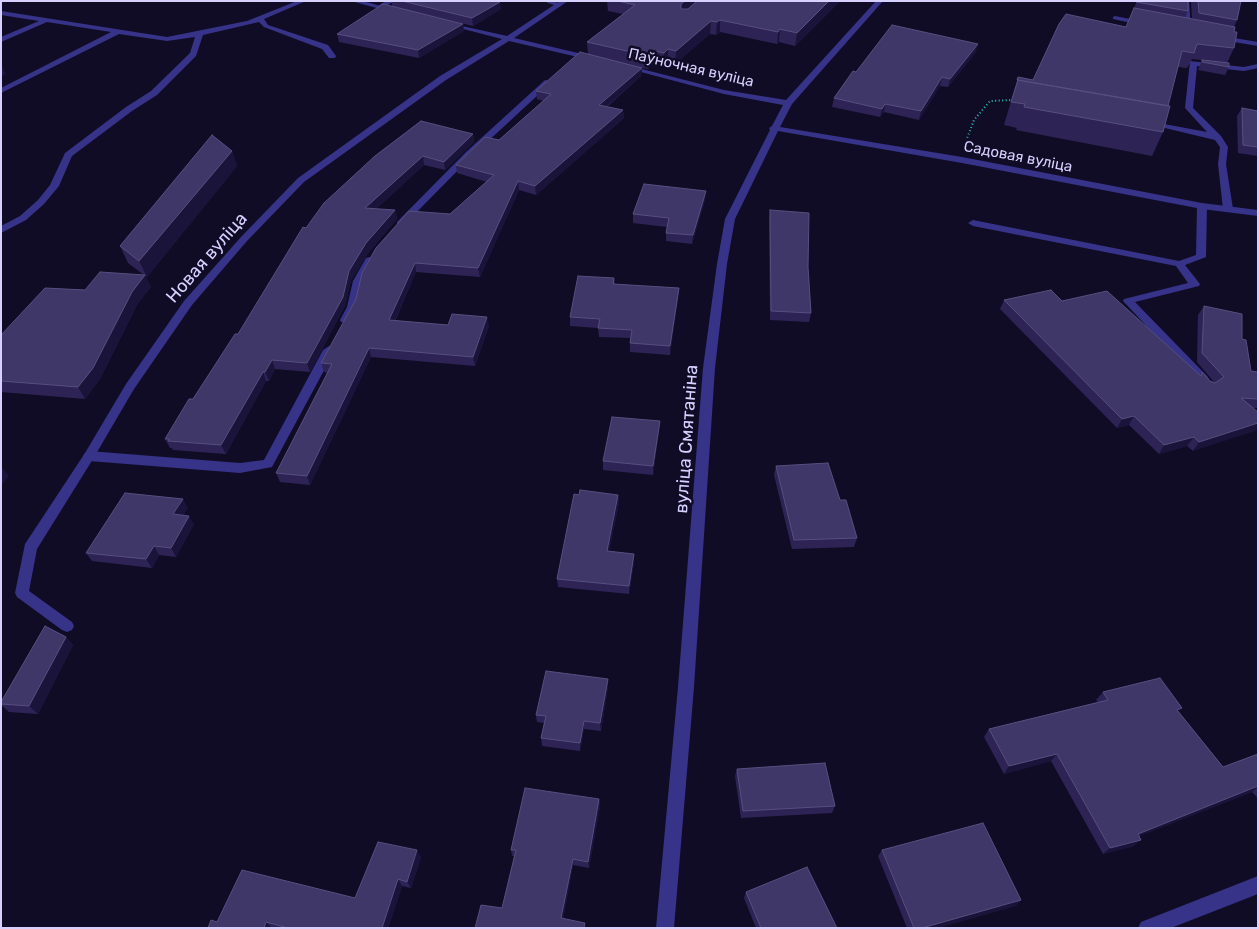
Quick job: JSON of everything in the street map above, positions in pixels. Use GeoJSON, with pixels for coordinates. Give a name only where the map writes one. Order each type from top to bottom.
{"type":"FeatureCollection","features":[{"type":"Feature","properties":{"kind":"street"},"geometry":{"type":"LineString","coordinates":[[1,13],[167,39],[249,23],[303,1]]}},
{"type":"Feature","properties":{"kind":"street"},"geometry":{"type":"LineString","coordinates":[[354,1],[408,14]]}},
{"type":"Feature","properties":{"kind":"street"},"geometry":{"type":"LineString","coordinates":[[380,7],[392,1]]}},
{"type":"Feature","properties":{"kind":"street"},"geometry":{"type":"LineString","coordinates":[[546,1],[562,3]]}},
{"type":"Feature","properties":{"kind":"street","name":"вуліца Смятаніна"},"geometry":{"type":"LineString","coordinates":[[665,928],[685,697],[709,368],[722,264],[730,219],[773,128],[788,103],[880,1]]}},
{"type":"Feature","properties":{"kind":"street"},"geometry":{"type":"LineString","coordinates":[[1186,1],[1187,31]]}},
{"type":"Feature","properties":{"kind":"street","name":"Новая вуліца"},"geometry":{"type":"LineString","coordinates":[[67,626],[22,593],[30,548],[89,456],[130,387],[188,303],[244,239],[301,180],[443,78],[562,3]]}},
{"type":"Feature","properties":{"kind":"street"},"geometry":{"type":"LineString","coordinates":[[1115,18],[1151,25]]}},
{"type":"Feature","properties":{"kind":"street"},"geometry":{"type":"LineString","coordinates":[[260,19],[266,26],[325,47],[332,56]]}},
{"type":"Feature","properties":{"kind":"street"},"geometry":{"type":"LineString","coordinates":[[1,40],[47,20]]}},
{"type":"Feature","properties":{"kind":"street"},"geometry":{"type":"LineString","coordinates":[[435,21],[509,38],[574,58],[596,60]]}},
{"type":"Feature","properties":{"kind":"street"},"geometry":{"type":"LineString","coordinates":[[1178,30],[1196,33]]}},
{"type":"Feature","properties":{"kind":"street"},"geometry":{"type":"LineString","coordinates":[[1,91],[117,32]]}},
{"type":"Feature","properties":{"kind":"street"},"geometry":{"type":"LineString","coordinates":[[1,230],[23,218],[41,202],[54,186],[68,155],[129,108],[154,94],[193,54],[200,34]]}},
{"type":"Feature","properties":{"kind":"street"},"geometry":{"type":"LineString","coordinates":[[1214,36],[1258,44]]}},
{"type":"Feature","properties":{"kind":"street"},"geometry":{"type":"LineString","coordinates":[[1228,209],[1222,164],[1224,147],[1218,138],[1189,108],[1193,63],[1244,69],[1258,66]]}},
{"type":"Feature","properties":{"kind":"street","name":"Паўночная вуліца"},"geometry":{"type":"LineString","coordinates":[[614,64],[724,92],[788,103]]}},
{"type":"Feature","properties":{"kind":"street"},"geometry":{"type":"LineString","coordinates":[[390,236],[407,216],[462,161],[556,75]]}},
{"type":"Feature","properties":{"kind":"street"},"geometry":{"type":"LineString","coordinates":[[1136,121],[1203,133],[1218,138]]}},
{"type":"Feature","properties":{"kind":"street","name":"Садовая вуліца"},"geometry":{"type":"LineString","coordinates":[[773,128],[962,160],[1202,206],[1258,213]]}},
{"type":"Feature","properties":{"kind":"street"},"geometry":{"type":"LineString","coordinates":[[974,223],[1178,264],[1201,257],[1202,206]]}},
{"type":"Feature","properties":{"kind":"street"},"geometry":{"type":"LineString","coordinates":[[89,456],[240,468],[268,464],[352,307],[358,281],[378,249]]}},
{"type":"Feature","properties":{"kind":"street"},"geometry":{"type":"LineString","coordinates":[[1178,264],[1195,284],[1128,301],[1210,386]]}},
{"type":"Feature","properties":{"kind":"street"},"geometry":{"type":"LineString","coordinates":[[1147,928],[1258,885]]}},
{"type":"Feature","properties":{"kind":"path"},"geometry":{"type":"LineString","coordinates":[[962,160],[965,144],[974,120],[984,107],[990,101],[1012,100]]}},
{"type":"Feature","properties":{"kind":"building"},"geometry":{"type":"Polygon","coordinates":[[[402,1],[498,1],[500,2],[472,18],[402,1]]]}},
{"type":"Feature","properties":{"kind":"building"},"geometry":{"type":"Polygon","coordinates":[[[618,1],[685,1],[681,4],[681,9],[688,9],[697,1],[829,1],[797,33],[780,29],[778,32],[720,20],[717,22],[711,21],[676,51],[668,49],[664,53],[655,51],[649,56],[587,42],[635,5],[618,1]]]}},
{"type":"Feature","properties":{"kind":"building"},"geometry":{"type":"Polygon","coordinates":[[[1188,1],[1188,11],[1136,2],[1188,1]]]}},
{"type":"Feature","properties":{"kind":"building"},"geometry":{"type":"Polygon","coordinates":[[[1198,1],[1241,1],[1237,20],[1199,13],[1198,1]]]}},
{"type":"Feature","properties":{"kind":"building"},"geometry":{"type":"Polygon","coordinates":[[[383,4],[463,24],[418,50],[337,34],[383,4]]]}},
{"type":"Feature","properties":{"kind":"building"},"geometry":{"type":"Polygon","coordinates":[[[1134,8],[1235,27],[1234,32],[1237,32],[1234,48],[1197,44],[1194,53],[1182,51],[1168,106],[1017,80],[1018,77],[1033,80],[1059,24],[1066,14],[1126,27],[1134,8]]]}},
{"type":"Feature","properties":{"kind":"building"},"geometry":{"type":"Polygon","coordinates":[[[892,25],[978,44],[950,79],[942,77],[921,111],[885,104],[882,109],[834,98],[853,71],[856,72],[892,25]]]}},
{"type":"Feature","properties":{"kind":"building"},"geometry":{"type":"Polygon","coordinates":[[[580,52],[642,68],[599,105],[623,110],[535,186],[518,181],[478,268],[415,263],[389,320],[448,325],[452,314],[487,317],[473,357],[369,348],[307,476],[276,473],[332,364],[321,363],[356,299],[362,273],[376,248],[409,211],[450,214],[494,175],[456,165],[485,137],[499,140],[551,94],[536,91],[580,52]]]}},
{"type":"Feature","properties":{"kind":"building"},"geometry":{"type":"Polygon","coordinates":[[[1202,60],[1229,63],[1229,67],[1202,62],[1202,60]]]}},
{"type":"Feature","properties":{"kind":"building"},"geometry":{"type":"Polygon","coordinates":[[[1018,80],[1170,106],[1163,132],[1024,107],[1025,104],[1011,102],[1018,80]]]}},
{"type":"Feature","properties":{"kind":"building"},"geometry":{"type":"Polygon","coordinates":[[[1242,108],[1258,111],[1258,147],[1243,145],[1242,108]]]}},
{"type":"Feature","properties":{"kind":"building"},"geometry":{"type":"Polygon","coordinates":[[[421,121],[473,134],[444,162],[423,156],[365,208],[395,210],[366,243],[349,271],[343,297],[307,363],[272,360],[265,372],[263,372],[221,445],[168,441],[169,439],[165,439],[189,399],[193,399],[235,334],[238,334],[303,227],[306,228],[324,203],[375,156],[421,121]]]}},
{"type":"Feature","properties":{"kind":"building"},"geometry":{"type":"Polygon","coordinates":[[[212,135],[232,151],[139,261],[120,246],[212,135]]]}},
{"type":"Feature","properties":{"kind":"building"},"geometry":{"type":"Polygon","coordinates":[[[644,184],[706,191],[693,235],[666,233],[669,218],[633,214],[644,184]]]}},
{"type":"Feature","properties":{"kind":"building"},"geometry":{"type":"Polygon","coordinates":[[[770,210],[809,213],[808,267],[811,313],[771,311],[770,210]]]}},
{"type":"Feature","properties":{"kind":"building"},"geometry":{"type":"Polygon","coordinates":[[[100,272],[145,275],[132,292],[93,368],[78,387],[1,381],[1,335],[45,288],[85,290],[100,272]]]}},
{"type":"Feature","properties":{"kind":"building"},"geometry":{"type":"Polygon","coordinates":[[[578,276],[614,278],[613,284],[679,288],[670,346],[630,343],[632,330],[598,328],[600,319],[570,317],[578,276]]]}},
{"type":"Feature","properties":{"kind":"building"},"geometry":{"type":"Polygon","coordinates":[[[1051,290],[1062,301],[1107,291],[1201,376],[1202,372],[1210,381],[1215,383],[1224,377],[1202,353],[1204,306],[1242,314],[1242,339],[1246,340],[1251,371],[1258,372],[1258,399],[1241,398],[1258,412],[1258,423],[1199,442],[1194,437],[1164,445],[1134,416],[1122,419],[1004,300],[1051,290]]]}},
{"type":"Feature","properties":{"kind":"building"},"geometry":{"type":"Polygon","coordinates":[[[612,417],[660,421],[653,466],[603,461],[612,417]]]}},
{"type":"Feature","properties":{"kind":"building"},"geometry":{"type":"Polygon","coordinates":[[[828,463],[840,500],[846,500],[857,538],[794,540],[776,466],[828,463]]]}},
{"type":"Feature","properties":{"kind":"building"},"geometry":{"type":"Polygon","coordinates":[[[580,490],[618,495],[607,551],[634,554],[629,586],[557,579],[574,494],[579,495],[580,490]]]}},
{"type":"Feature","properties":{"kind":"building"},"geometry":{"type":"Polygon","coordinates":[[[125,493],[183,499],[173,514],[189,516],[171,548],[154,546],[146,559],[86,553],[125,493]]]}},
{"type":"Feature","properties":{"kind":"building"},"geometry":{"type":"Polygon","coordinates":[[[45,626],[66,637],[29,706],[1,704],[1,702],[45,626]]]}},
{"type":"Feature","properties":{"kind":"building"},"geometry":{"type":"Polygon","coordinates":[[[546,671],[608,679],[600,723],[584,721],[580,743],[541,738],[546,716],[536,715],[546,671]]]}},
{"type":"Feature","properties":{"kind":"building"},"geometry":{"type":"Polygon","coordinates":[[[1160,678],[1182,708],[1177,710],[1223,767],[1258,754],[1258,786],[1138,834],[1141,840],[1110,848],[1057,754],[1009,766],[989,729],[1108,700],[1103,692],[1160,678]]]}},
{"type":"Feature","properties":{"kind":"building"},"geometry":{"type":"Polygon","coordinates":[[[825,763],[835,806],[743,811],[737,769],[825,763]]]}},
{"type":"Feature","properties":{"kind":"building"},"geometry":{"type":"Polygon","coordinates":[[[525,788],[599,799],[588,862],[573,859],[561,918],[585,923],[584,928],[475,928],[481,905],[502,908],[516,850],[511,850],[525,788]]]}},
{"type":"Feature","properties":{"kind":"building"},"geometry":{"type":"Polygon","coordinates":[[[983,823],[1021,900],[922,928],[914,928],[882,850],[983,823]]]}},
{"type":"Feature","properties":{"kind":"building"},"geometry":{"type":"Polygon","coordinates":[[[378,842],[417,850],[407,882],[398,879],[382,928],[288,928],[266,922],[264,928],[208,928],[211,920],[217,922],[242,870],[355,898],[378,842]]]}},
{"type":"Feature","properties":{"kind":"building"},"geometry":{"type":"Polygon","coordinates":[[[807,867],[837,928],[761,928],[746,892],[807,867]]]}}]}
